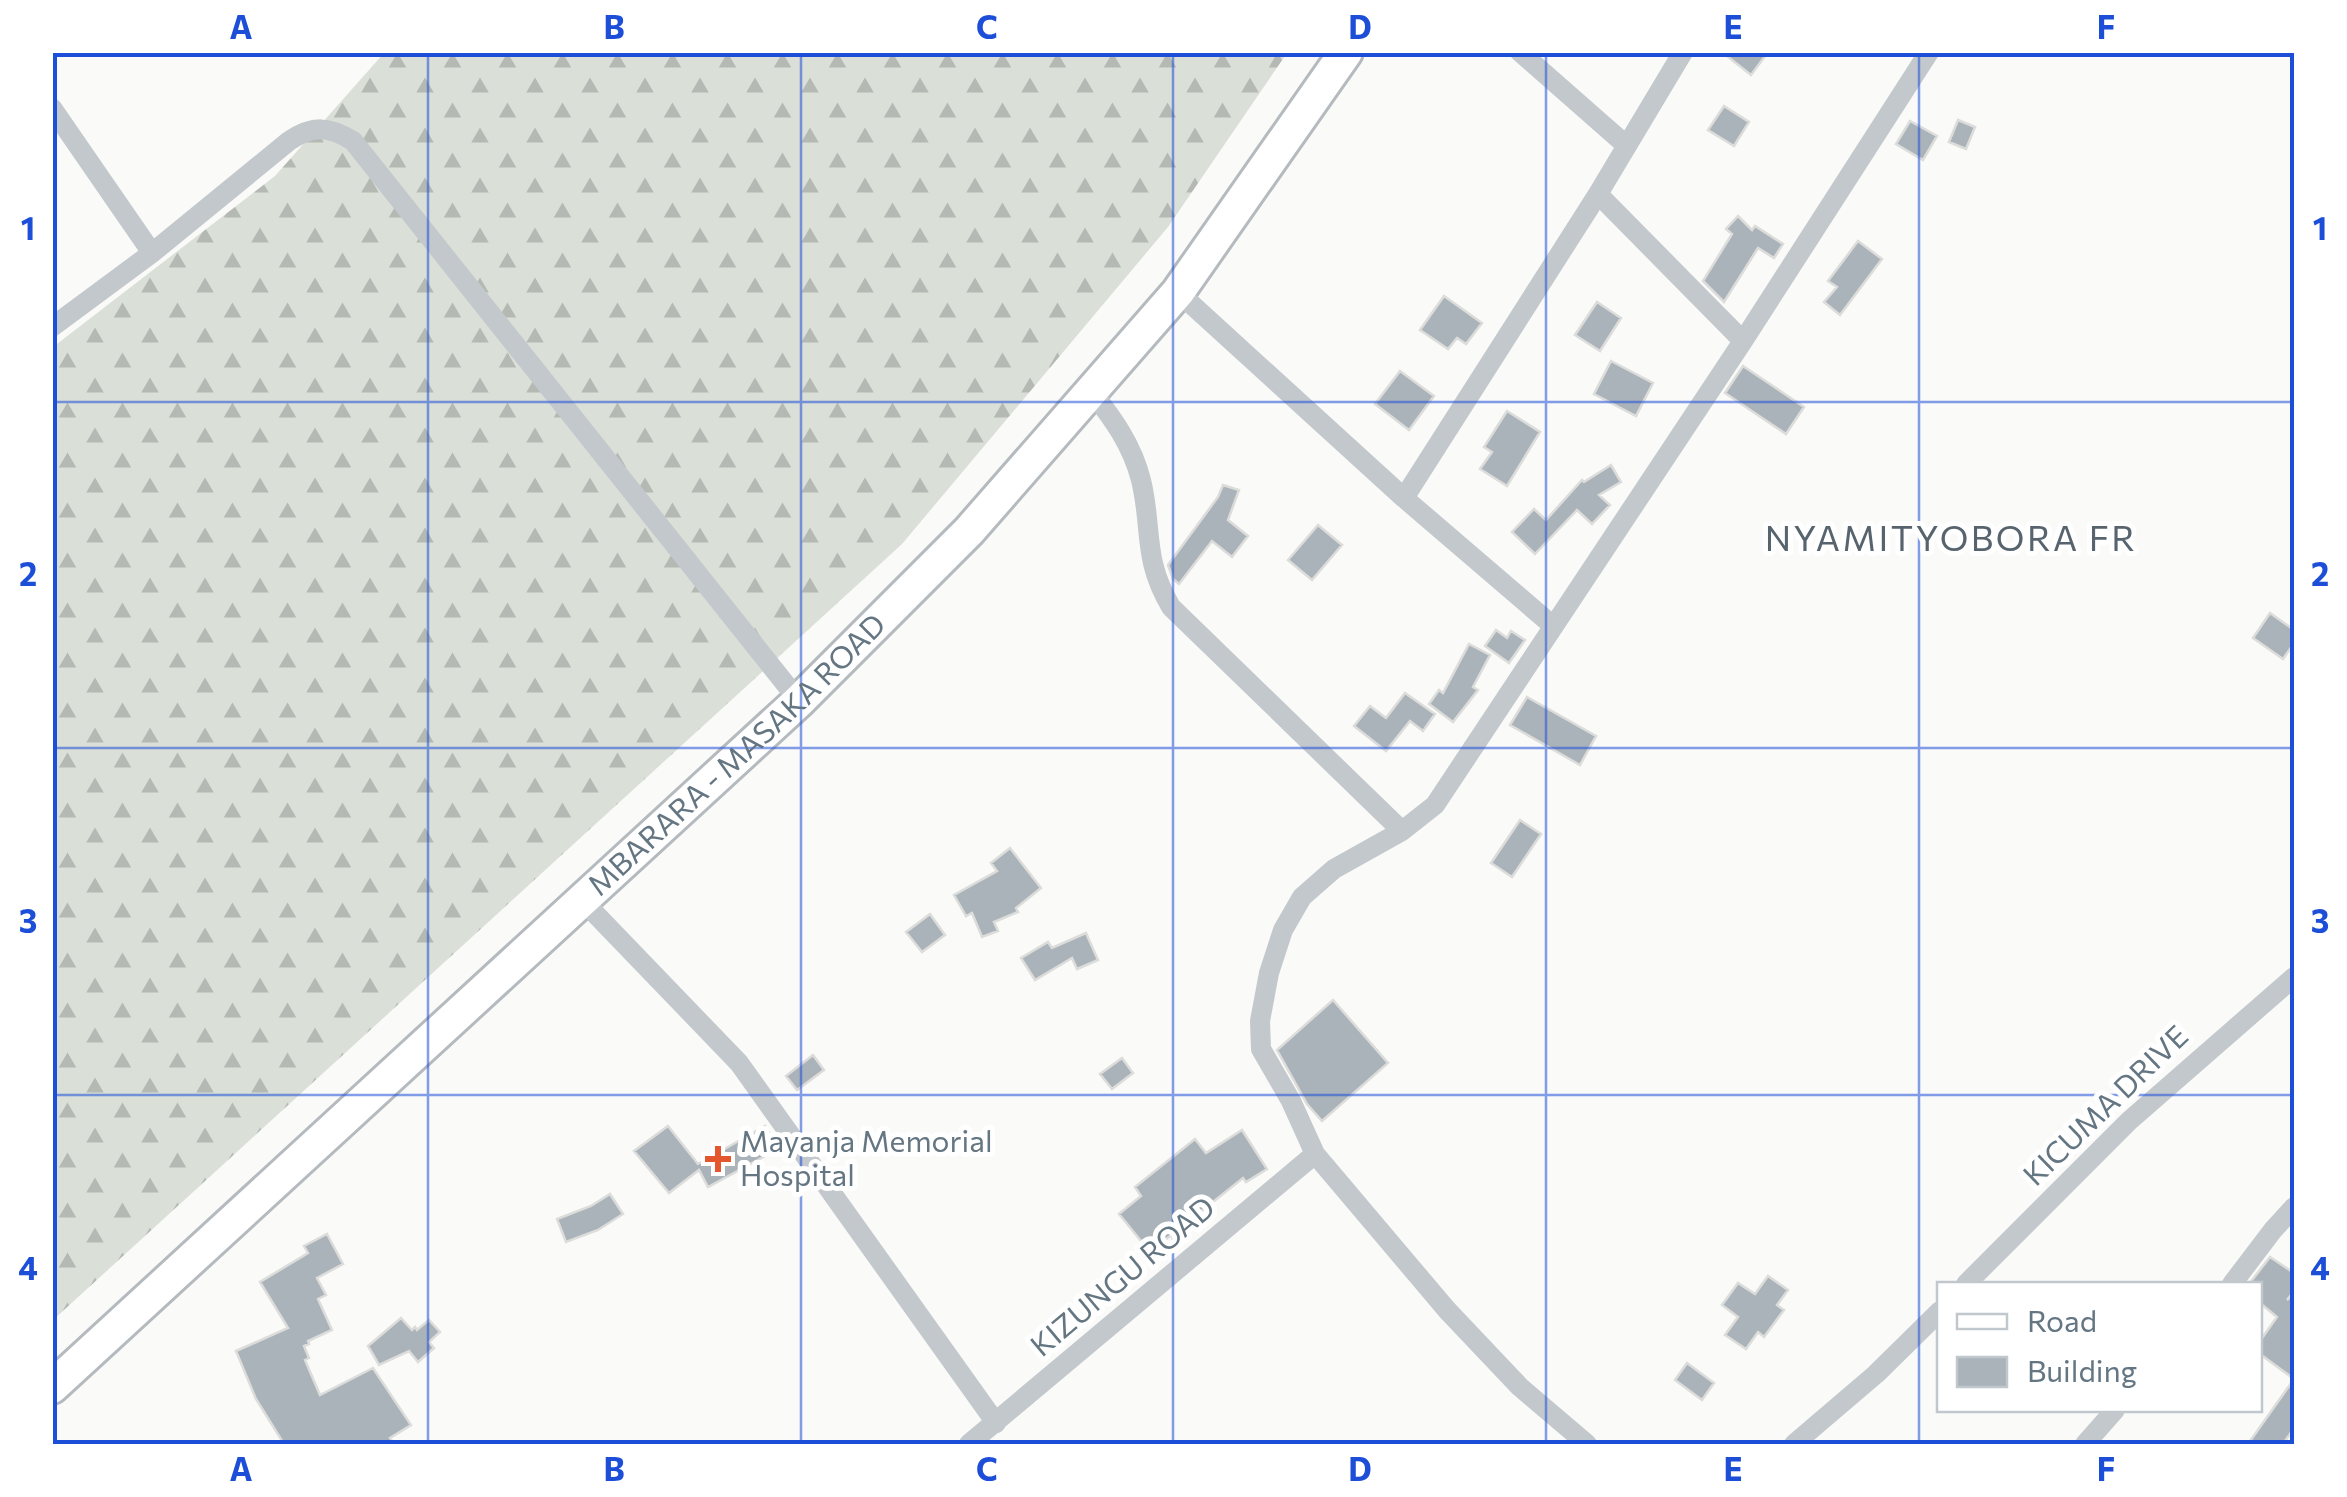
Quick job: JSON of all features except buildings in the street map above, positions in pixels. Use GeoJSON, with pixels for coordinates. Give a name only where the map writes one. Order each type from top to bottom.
{"type":"FeatureCollection","features":[{"type":"Feature","properties":{"kind":"main road","name":"MBARARA - MASAKA ROAD"},"geometry":{"type":"LineString","coordinates":[[52,1387],[798,700],[969,531],[1178,292],[1346,52]]}},
{"type":"Feature","properties":{"kind":"street"},"geometry":{"type":"LineString","coordinates":[[1520,52],[1626,146]]}},
{"type":"Feature","properties":{"kind":"street"},"geometry":{"type":"LineString","coordinates":[[1404,498],[1598,194],[1683,52]]}},
{"type":"Feature","properties":{"kind":"street"},"geometry":{"type":"LineString","coordinates":[[1587,1444],[1520,1387],[1447,1310],[1314,1154],[1291,1101],[1261,1049],[1260,1021],[1270,973],[1283,930],[1302,897],[1334,869],[1402,830],[1435,805],[1928,52]]}},
{"type":"Feature","properties":{"kind":"street"},"geometry":{"type":"LineString","coordinates":[[52,108],[152,254]]}},
{"type":"Feature","properties":{"kind":"street"},"geometry":{"type":"LineString","coordinates":[[52,327],[152,254],[289,140],[308,129],[338,132],[353,141],[798,700]]}},
{"type":"Feature","properties":{"kind":"street"},"geometry":{"type":"LineString","coordinates":[[1598,194],[1743,340]]}},
{"type":"Feature","properties":{"kind":"street"},"geometry":{"type":"LineString","coordinates":[[1178,292],[1404,498],[1552,624]]}},
{"type":"Feature","properties":{"kind":"street"},"geometry":{"type":"LineString","coordinates":[[1092,392],[1121,429],[1133,456],[1141,482],[1156,582],[1170,607],[1402,830]]}},
{"type":"Feature","properties":{"kind":"street"},"geometry":{"type":"LineString","coordinates":[[582,900],[740,1064],[996,1423]]}},
{"type":"Feature","properties":{"kind":"street","name":"KICUMA DRIVE"},"geometry":{"type":"LineString","coordinates":[[1968,1282],[2128,1120],[2294,977]]}},
{"type":"Feature","properties":{"kind":"street","name":"KIZUNGU ROAD"},"geometry":{"type":"LineString","coordinates":[[968,1444],[1314,1154]]}},
{"type":"Feature","properties":{"kind":"street"},"geometry":{"type":"LineString","coordinates":[[2234,1282],[2294,1208]]}},
{"type":"Feature","properties":{"kind":"street"},"geometry":{"type":"LineString","coordinates":[[1794,1444],[1876,1374],[1937,1314]]}},
{"type":"Feature","properties":{"kind":"street"},"geometry":{"type":"LineString","coordinates":[[2086,1444],[2113,1412]]}},
{"type":"Feature","properties":{"kind":"green space"},"geometry":{"type":"Polygon","coordinates":[[[384,53],[1287,53],[1168,227],[902,544],[53,1320],[53,347],[275,176],[384,53]]]}},
{"type":"Feature","properties":{"kind":"place","name":"Mayanja Memorial Hospital"},"geometry":{"type":"Point","coordinates":[718,1159]}},
{"type":"Feature","properties":{"kind":"district","name":"NYAMITYOBORA FR"},"geometry":{"type":"Point","coordinates":[1951,539]}}]}
